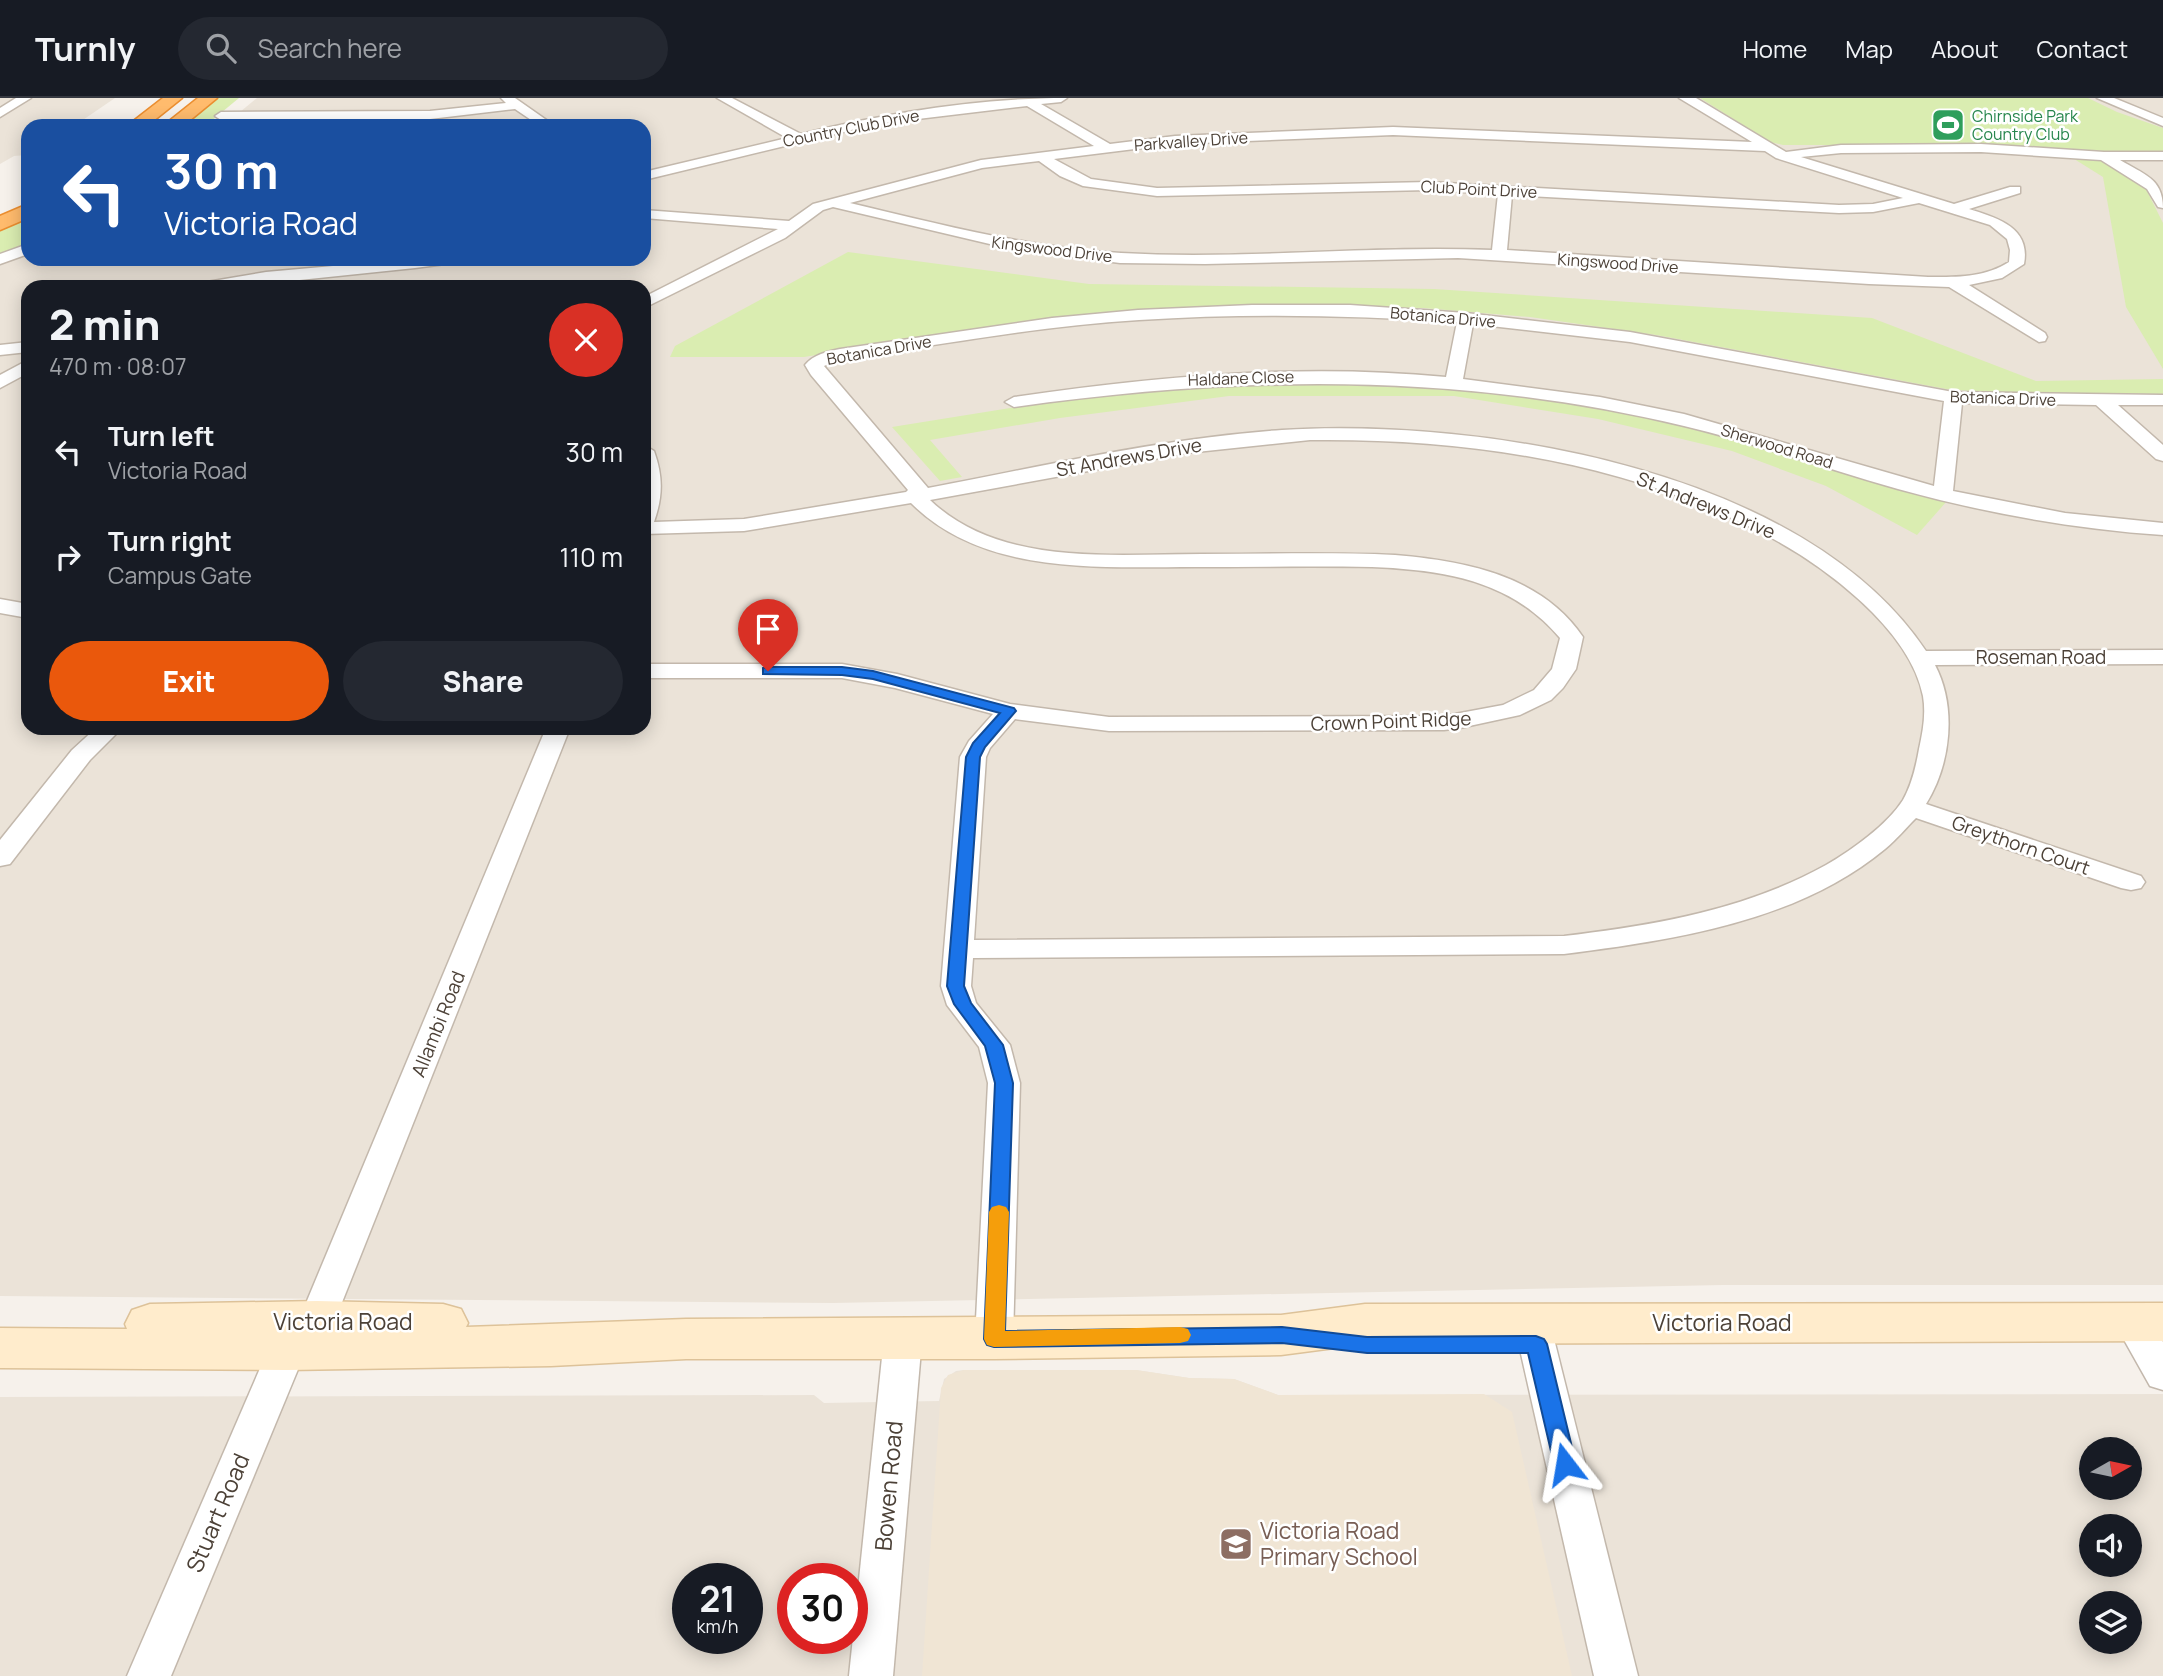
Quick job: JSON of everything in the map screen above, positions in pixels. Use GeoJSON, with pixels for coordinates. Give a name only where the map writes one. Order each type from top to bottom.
{"type":"FeatureCollection","features":[{"type":"Feature","properties":{"kind":"highway"},"geometry":{"type":"LineString","coordinates":[[146,119],[174,98]]}},
{"type":"Feature","properties":{"kind":"highway"},"geometry":{"type":"LineString","coordinates":[[181,119],[209,98]]}},
{"type":"Feature","properties":{"kind":"highway"},"geometry":{"type":"LineString","coordinates":[[0,203],[21,192]]}},
{"type":"Feature","properties":{"kind":"highway"},"geometry":{"type":"LineString","coordinates":[[0,224],[21,214]]}},
{"type":"Feature","properties":{"kind":"main road","name":"Victoria Road"},"geometry":{"type":"LineString","coordinates":[[0,1329],[302,1335],[551,1346],[686,1339],[1282,1335],[1367,1345],[1534,1334],[2153,1342]]}},
{"type":"Feature","properties":{"kind":"main road","name":"Victoria Road"},"geometry":{"type":"LineString","coordinates":[[0,1348],[302,1335]]}},
{"type":"Feature","properties":{"kind":"street"},"geometry":{"type":"LineString","coordinates":[[0,113],[25,98]]}},
{"type":"Feature","properties":{"kind":"street"},"geometry":{"type":"LineString","coordinates":[[723,98],[796,137]]}},
{"type":"Feature","properties":{"kind":"street","name":"Country Club Drive"},"geometry":{"type":"LineString","coordinates":[[651,174],[796,137],[876,120],[1061,98]]}},
{"type":"Feature","properties":{"kind":"street","name":"Kingswood Drive"},"geometry":{"type":"LineString","coordinates":[[832,203],[987,241],[1090,256],[1183,260],[1433,253],[1953,282],[1983,279],[2016,264],[2019,248],[2016,239],[2007,229],[1995,222],[1775,151],[1686,98]]}},
{"type":"Feature","properties":{"kind":"street"},"geometry":{"type":"LineString","coordinates":[[2103,98],[2163,122]]}},
{"type":"Feature","properties":{"kind":"street"},"geometry":{"type":"LineString","coordinates":[[410,119],[454,114],[512,102],[538,119]]}},
{"type":"Feature","properties":{"kind":"street"},"geometry":{"type":"LineString","coordinates":[[1029,102],[1107,148]]}},
{"type":"Feature","properties":{"kind":"street"},"geometry":{"type":"LineString","coordinates":[[218,119],[237,104]]}},
{"type":"Feature","properties":{"kind":"street"},"geometry":{"type":"LineString","coordinates":[[221,116],[324,119]]}},
{"type":"Feature","properties":{"kind":"street","name":"Parkvalley Drive"},"geometry":{"type":"LineString","coordinates":[[651,299],[792,226],[818,208],[832,203],[971,166],[1107,148],[1184,139],[1401,131],[1775,151]]}},
{"type":"Feature","properties":{"kind":"street"},"geometry":{"type":"LineString","coordinates":[[1775,151],[1981,148],[2104,156],[2163,156]]}},
{"type":"Feature","properties":{"kind":"street"},"geometry":{"type":"LineString","coordinates":[[2104,156],[2152,186],[2163,204]]}},
{"type":"Feature","properties":{"kind":"street","name":"Club Point Drive"},"geometry":{"type":"LineString","coordinates":[[1042,157],[1065,173],[1088,183],[1157,192],[1429,186],[1839,209],[1898,205],[1922,198]]}},
{"type":"Feature","properties":{"kind":"street"},"geometry":{"type":"LineString","coordinates":[[1499,256],[1505,190]]}},
{"type":"Feature","properties":{"kind":"street"},"geometry":{"type":"LineString","coordinates":[[1956,208],[2015,190]]}},
{"type":"Feature","properties":{"kind":"street"},"geometry":{"type":"LineString","coordinates":[[651,215],[792,226]]}},
{"type":"Feature","properties":{"kind":"street"},"geometry":{"type":"LineString","coordinates":[[0,259],[21,252]]}},
{"type":"Feature","properties":{"kind":"street"},"geometry":{"type":"LineString","coordinates":[[304,266],[309,271]]}},
{"type":"Feature","properties":{"kind":"street"},"geometry":{"type":"LineString","coordinates":[[242,280],[309,271],[388,266]]}},
{"type":"Feature","properties":{"kind":"street"},"geometry":{"type":"LineString","coordinates":[[356,280],[363,269]]}},
{"type":"Feature","properties":{"kind":"street"},"geometry":{"type":"LineString","coordinates":[[1953,282],[2039,337]]}},
{"type":"Feature","properties":{"kind":"street","name":"Botanica Drive"},"geometry":{"type":"LineString","coordinates":[[925,493],[817,370],[814,365],[818,360],[833,355],[1052,323],[1154,314],[1338,310],[1466,318],[1630,337],[1953,397],[2163,400]]}},
{"type":"Feature","properties":{"kind":"street"},"geometry":{"type":"LineString","coordinates":[[1454,381],[1466,318]]}},
{"type":"Feature","properties":{"kind":"street"},"geometry":{"type":"LineString","coordinates":[[0,350],[21,348]]}},
{"type":"Feature","properties":{"kind":"street"},"geometry":{"type":"LineString","coordinates":[[0,362],[21,363]]}},
{"type":"Feature","properties":{"kind":"street"},"geometry":{"type":"LineString","coordinates":[[0,383],[21,368]]}},
{"type":"Feature","properties":{"kind":"street","name":"Haldane Close"},"geometry":{"type":"LineString","coordinates":[[1028,404],[1104,388],[1253,376],[1341,375],[1454,381]]}},
{"type":"Feature","properties":{"kind":"street","name":"Sherwood Road"},"geometry":{"type":"LineString","coordinates":[[1454,381],[1572,397],[1682,419],[1942,494],[2017,512],[2163,529]]}},
{"type":"Feature","properties":{"kind":"street"},"geometry":{"type":"LineString","coordinates":[[1942,494],[1947,478],[1953,397]]}},
{"type":"Feature","properties":{"kind":"street"},"geometry":{"type":"LineString","coordinates":[[2101,400],[2163,455]]}},
{"type":"Feature","properties":{"kind":"street","name":"St Andrews Drive"},"geometry":{"type":"LineString","coordinates":[[651,528],[756,524],[1180,448],[1283,436],[1391,436],[1523,450],[1570,459],[1670,487],[1786,537],[1841,571],[1881,608],[1918,658],[1934,690],[1938,719],[1928,772],[1911,808],[1872,845],[1830,874],[1722,918],[1629,938],[1564,945],[958,949]]}},
{"type":"Feature","properties":{"kind":"street"},"geometry":{"type":"LineString","coordinates":[[651,469],[654,490],[651,500]]}},
{"type":"Feature","properties":{"kind":"street","name":"Crown Point Ridge"},"geometry":{"type":"LineString","coordinates":[[651,670],[842,671],[897,681],[1009,711],[1109,724],[1444,723],[1486,717],[1521,707],[1547,691],[1564,669],[1572,637],[1553,615],[1529,596],[1489,578],[1446,566],[1389,560],[1058,558],[1012,551],[976,540],[944,524],[925,493]]}},
{"type":"Feature","properties":{"kind":"street"},"geometry":{"type":"LineString","coordinates":[[0,606],[21,610]]}},
{"type":"Feature","properties":{"kind":"street","name":"Roseman Road"},"geometry":{"type":"LineString","coordinates":[[1918,658],[2163,657]]}},
{"type":"Feature","properties":{"kind":"street"},"geometry":{"type":"LineString","coordinates":[[994,1339],[1004,1083],[994,1045],[962,1004],[956,986],[973,757],[978,746],[1009,711]]}},
{"type":"Feature","properties":{"kind":"street"},"geometry":{"type":"LineString","coordinates":[[0,858],[9,835],[102,735]]}},
{"type":"Feature","properties":{"kind":"street","name":"Allambi Road"},"geometry":{"type":"LineString","coordinates":[[302,1335],[555,735]]}},
{"type":"Feature","properties":{"kind":"street","name":"Greythorn Court"},"geometry":{"type":"LineString","coordinates":[[1911,808],[2131,882]]}},
{"type":"Feature","properties":{"kind":"street"},"geometry":{"type":"LineString","coordinates":[[1534,1334],[1616,1676]]}},
{"type":"Feature","properties":{"kind":"street","name":"Stuart Road"},"geometry":{"type":"LineString","coordinates":[[149,1676],[302,1335]]}},
{"type":"Feature","properties":{"kind":"street","name":"Bowen Road"},"geometry":{"type":"LineString","coordinates":[[871,1676],[903,1338]]}},
{"type":"Feature","properties":{"kind":"shaded area"},"geometry":{"type":"Polygon","coordinates":[[[0,98],[115,98],[84,119],[21,119],[21,156],[14,156],[0,164],[0,98]]]}},
{"type":"Feature","properties":{"kind":"shaded area"},"geometry":{"type":"Polygon","coordinates":[[[257,98],[2163,98],[2163,1285],[1723,1285],[833,1303],[0,1296],[0,263],[21,255],[21,266],[651,266],[651,119],[232,119],[257,98]]]}},
{"type":"Feature","properties":{"kind":"shaded area"},"geometry":{"type":"Polygon","coordinates":[[[964,1370],[1136,1370],[1189,1378],[1234,1379],[1278,1395],[2163,1394],[2163,1676],[0,1676],[0,1397],[814,1395],[824,1403],[939,1401],[944,1379],[956,1371],[964,1370]]]}},
{"type":"Feature","properties":{"kind":"shaded area","name":"Victoria Road Primary School"},"geometry":{"type":"Polygon","coordinates":[[[964,1370],[1136,1370],[1189,1378],[1234,1379],[1278,1395],[1484,1394],[1512,1412],[1572,1676],[922,1676],[941,1388],[948,1375],[964,1370]]]}},
{"type":"Feature","properties":{"kind":"green space"},"geometry":{"type":"Polygon","coordinates":[[[217,98],[239,98],[214,119],[191,119],[217,98]]]}},
{"type":"Feature","properties":{"kind":"green space","name":"Chirnside Park Country Club"},"geometry":{"type":"Polygon","coordinates":[[[1700,98],[2088,98],[2117,112],[2163,128],[2163,152],[2099,152],[1986,145],[1783,145],[1770,142],[1700,98]]]}},
{"type":"Feature","properties":{"kind":"green space"},"geometry":{"type":"Polygon","coordinates":[[[2071,157],[2102,160],[2144,185],[2163,223],[2163,369],[2126,307],[2103,177],[2071,157]]]}},
{"type":"Feature","properties":{"kind":"green space"},"geometry":{"type":"Polygon","coordinates":[[[21,219],[21,248],[0,256],[0,229],[21,219]]]}},
{"type":"Feature","properties":{"kind":"green space"},"geometry":{"type":"Polygon","coordinates":[[[848,252],[1089,284],[1434,289],[1872,318],[2036,381],[2163,379],[2163,394],[1993,393],[1946,389],[1656,335],[1530,317],[1423,308],[1214,306],[1054,317],[804,357],[670,357],[675,346],[848,252]]]}},
{"type":"Feature","properties":{"kind":"green space"},"geometry":{"type":"Polygon","coordinates":[[[1388,381],[1570,401],[1684,424],[1947,501],[1917,535],[1826,486],[1732,451],[1598,419],[1454,396],[1229,396],[1060,418],[930,440],[962,477],[940,481],[892,427],[1146,386],[1388,381]]]}},
{"type":"Feature","properties":{"kind":"slow traffic"},"geometry":{"type":"LineString","coordinates":[[999,1212],[994,1339],[1180,1335]]}},
{"type":"Feature","properties":{"kind":"place","name":"Chirnside Park Country Club"},"geometry":{"type":"Point","coordinates":[1948,125]}},
{"type":"Feature","properties":{"kind":"place","name":"Victoria Road Primary School"},"geometry":{"type":"Point","coordinates":[1236,1544]}},
{"type":"Feature","properties":{"kind":"route"},"geometry":{"type":"LineString","coordinates":[[768,671],[842,671],[873,676],[1009,711],[978,746],[973,757],[956,986],[962,1004],[994,1045],[1004,1083],[994,1339],[1282,1335],[1367,1345],[1536,1344],[1565,1464]]}}]}
